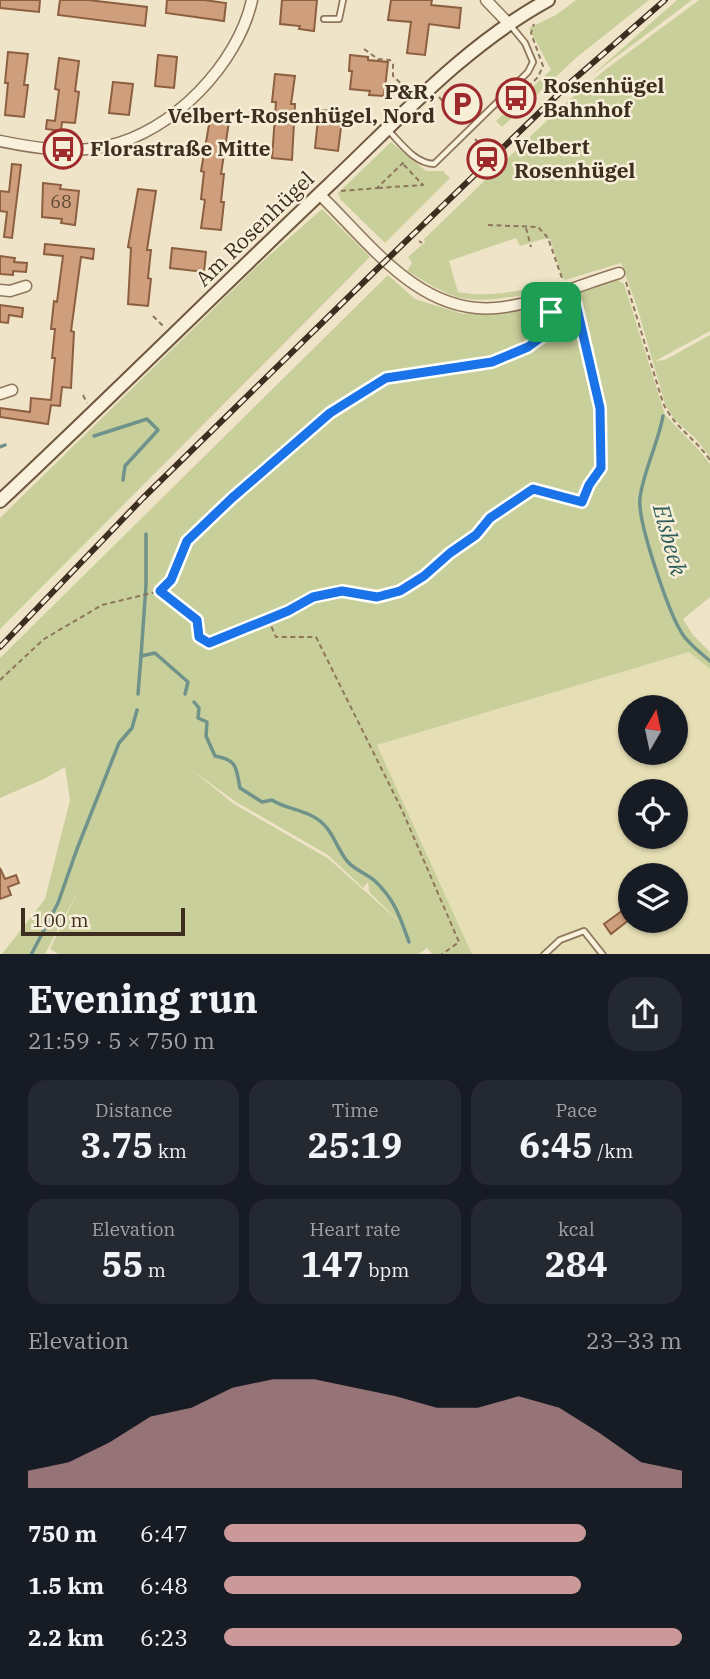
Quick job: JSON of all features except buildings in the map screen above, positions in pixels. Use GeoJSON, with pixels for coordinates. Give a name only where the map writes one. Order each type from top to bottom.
{"type":"FeatureCollection","features":[{"type":"Feature","properties":{"kind":"street"},"geometry":{"type":"LineString","coordinates":[[0,141],[86,149],[109,146],[157,125],[198,93],[218,71],[234,48],[249,16],[252,0]]}},
{"type":"Feature","properties":{"kind":"street"},"geometry":{"type":"LineString","coordinates":[[486,0],[508,23]]}},
{"type":"Feature","properties":{"kind":"street","name":"Am Rosenhügel"},"geometry":{"type":"LineString","coordinates":[[0,501],[387,129],[484,40],[548,0]]}},
{"type":"Feature","properties":{"kind":"street"},"geometry":{"type":"LineString","coordinates":[[319,194],[402,276],[422,290],[470,308],[496,308],[545,297],[617,274]]}},
{"type":"Feature","properties":{"kind":"street"},"geometry":{"type":"LineString","coordinates":[[0,290],[10,291],[26,286]]}},
{"type":"Feature","properties":{"kind":"street"},"geometry":{"type":"LineString","coordinates":[[0,394],[12,390]]}},
{"type":"Feature","properties":{"kind":"lane"},"geometry":{"type":"LineString","coordinates":[[324,19],[339,19],[343,0]]}},
{"type":"Feature","properties":{"kind":"lane"},"geometry":{"type":"LineString","coordinates":[[387,129],[424,164],[434,164],[528,72],[533,62],[525,43],[508,23]]}},
{"type":"Feature","properties":{"kind":"lane"},"geometry":{"type":"LineString","coordinates":[[544,954],[560,940],[584,931],[603,954]]}},
{"type":"Feature","properties":{"kind":"path"},"geometry":{"type":"LineString","coordinates":[[364,50],[378,59],[390,60],[393,64],[393,76],[409,92]]}},
{"type":"Feature","properties":{"kind":"path"},"geometry":{"type":"LineString","coordinates":[[441,100],[469,130]]}},
{"type":"Feature","properties":{"kind":"path"},"geometry":{"type":"LineString","coordinates":[[475,139],[478,142]]}},
{"type":"Feature","properties":{"kind":"path"},"geometry":{"type":"LineString","coordinates":[[377,188],[412,155]]}},
{"type":"Feature","properties":{"kind":"path"},"geometry":{"type":"LineString","coordinates":[[337,192],[423,185],[402,164]]}},
{"type":"Feature","properties":{"kind":"path"},"geometry":{"type":"LineString","coordinates":[[488,225],[538,227],[548,238],[561,278],[567,283]]}},
{"type":"Feature","properties":{"kind":"path"},"geometry":{"type":"LineString","coordinates":[[526,227],[531,247]]}},
{"type":"Feature","properties":{"kind":"path"},"geometry":{"type":"LineString","coordinates":[[617,274],[628,285],[666,410],[710,460]]}},
{"type":"Feature","properties":{"kind":"path"},"geometry":{"type":"LineString","coordinates":[[0,680],[44,639],[102,605],[160,591],[171,580],[187,541],[330,413],[386,378],[492,362],[528,347],[547,333],[551,323],[551,312],[545,297]]}},
{"type":"Feature","properties":{"kind":"path"},"geometry":{"type":"LineString","coordinates":[[160,591],[197,620],[199,637],[209,643],[288,611],[313,597],[342,591],[377,597],[400,591],[424,576],[476,535],[490,518],[533,489],[582,502],[589,485],[601,468],[600,408],[576,304],[551,312]]}},
{"type":"Feature","properties":{"kind":"path"},"geometry":{"type":"LineString","coordinates":[[153,316],[172,335]]}},
{"type":"Feature","properties":{"kind":"path"},"geometry":{"type":"LineString","coordinates":[[267,618],[276,637],[316,638],[402,810],[459,942],[441,954]]}},
{"type":"Feature","properties":{"kind":"shaded area"},"geometry":{"type":"Polygon","coordinates":[[[689,652],[710,669],[710,954],[472,954],[377,745],[689,652]]]}},
{"type":"Feature","properties":{"kind":"green space"},"geometry":{"type":"Polygon","coordinates":[[[576,0],[649,0],[577,57],[502,127],[496,121],[551,70],[529,28],[556,15],[576,0]]]}},
{"type":"Feature","properties":{"kind":"green space"},"geometry":{"type":"Polygon","coordinates":[[[677,0],[692,0],[591,76],[677,0]]]}},
{"type":"Feature","properties":{"kind":"green space"},"geometry":{"type":"Polygon","coordinates":[[[699,0],[710,0],[710,331],[655,361],[665,360],[710,335],[710,457],[697,440],[674,419],[665,404],[637,307],[621,263],[565,280],[550,239],[520,246],[516,238],[449,261],[458,292],[497,294],[536,287],[538,292],[483,300],[451,295],[407,271],[412,263],[408,257],[425,242],[424,239],[561,107],[605,70],[699,0]]]}},
{"type":"Feature","properties":{"kind":"green space"},"geometry":{"type":"Polygon","coordinates":[[[391,142],[426,171],[443,171],[450,178],[385,243],[341,200],[338,193],[391,142]]]}},
{"type":"Feature","properties":{"kind":"green space"},"geometry":{"type":"Polygon","coordinates":[[[322,209],[370,257],[0,629],[0,518],[255,268],[322,209]]]}},
{"type":"Feature","properties":{"kind":"green space"},"geometry":{"type":"Polygon","coordinates":[[[388,275],[415,299],[463,314],[535,305],[616,279],[624,284],[665,415],[710,464],[710,597],[683,619],[693,635],[710,652],[710,669],[689,652],[377,745],[472,954],[432,954],[427,948],[418,954],[58,954],[50,949],[80,887],[45,954],[2,954],[45,899],[70,800],[65,767],[0,798],[0,658],[388,275]],[[192,770],[234,804],[329,859],[404,926],[369,892],[368,882],[363,888],[328,855],[236,802],[192,770]]]}},
{"type":"Feature","properties":{"kind":"waterway","name":"Elsbeek"},"geometry":{"type":"LineString","coordinates":[[663,416],[640,498],[643,526],[655,567],[677,624],[689,642],[710,661]]}},
{"type":"Feature","properties":{"kind":"waterway"},"geometry":{"type":"LineString","coordinates":[[94,436],[147,419],[158,430],[125,466],[123,480]]}},
{"type":"Feature","properties":{"kind":"waterway"},"geometry":{"type":"LineString","coordinates":[[0,447],[5,445]]}},
{"type":"Feature","properties":{"kind":"waterway"},"geometry":{"type":"LineString","coordinates":[[146,534],[141,656],[155,653],[188,682],[185,694]]}},
{"type":"Feature","properties":{"kind":"waterway"},"geometry":{"type":"LineString","coordinates":[[138,694],[141,656]]}},
{"type":"Feature","properties":{"kind":"waterway"},"geometry":{"type":"LineString","coordinates":[[194,702],[199,708],[198,718],[207,722],[206,736],[215,756],[228,760],[235,766],[240,788],[262,802],[272,800],[312,816],[325,825],[348,862],[375,881],[387,895],[400,917],[409,942]]}},
{"type":"Feature","properties":{"kind":"waterway"},"geometry":{"type":"LineString","coordinates":[[32,954],[58,903],[119,743],[132,728],[137,710]]}},
{"type":"Feature","properties":{"kind":"railway"},"geometry":{"type":"LineString","coordinates":[[0,647],[143,498],[372,274],[572,81],[665,0]]}},
{"type":"Feature","properties":{"kind":"place","name":"Rosenhügel Bahnhof"},"geometry":{"type":"Point","coordinates":[516,98]}},
{"type":"Feature","properties":{"kind":"place","name":"P&R, Velbert-Rosenhügel, Nord"},"geometry":{"type":"Point","coordinates":[462,104]}},
{"type":"Feature","properties":{"kind":"place","name":"Florastraße Mitte"},"geometry":{"type":"Point","coordinates":[63,149]}},
{"type":"Feature","properties":{"kind":"place","name":"Velbert Rosenhügel"},"geometry":{"type":"Point","coordinates":[487,159]}},
{"type":"Feature","properties":{"kind":"route"},"geometry":{"type":"LineString","coordinates":[[576,304],[600,408],[601,468],[589,485],[582,502],[533,489],[490,518],[476,535],[424,576],[400,591],[377,597],[342,591],[313,597],[288,611],[209,643],[199,637],[197,620],[160,591],[171,580],[187,541],[330,413],[386,378],[492,362],[528,347],[547,333],[551,312],[576,304]]}}]}
